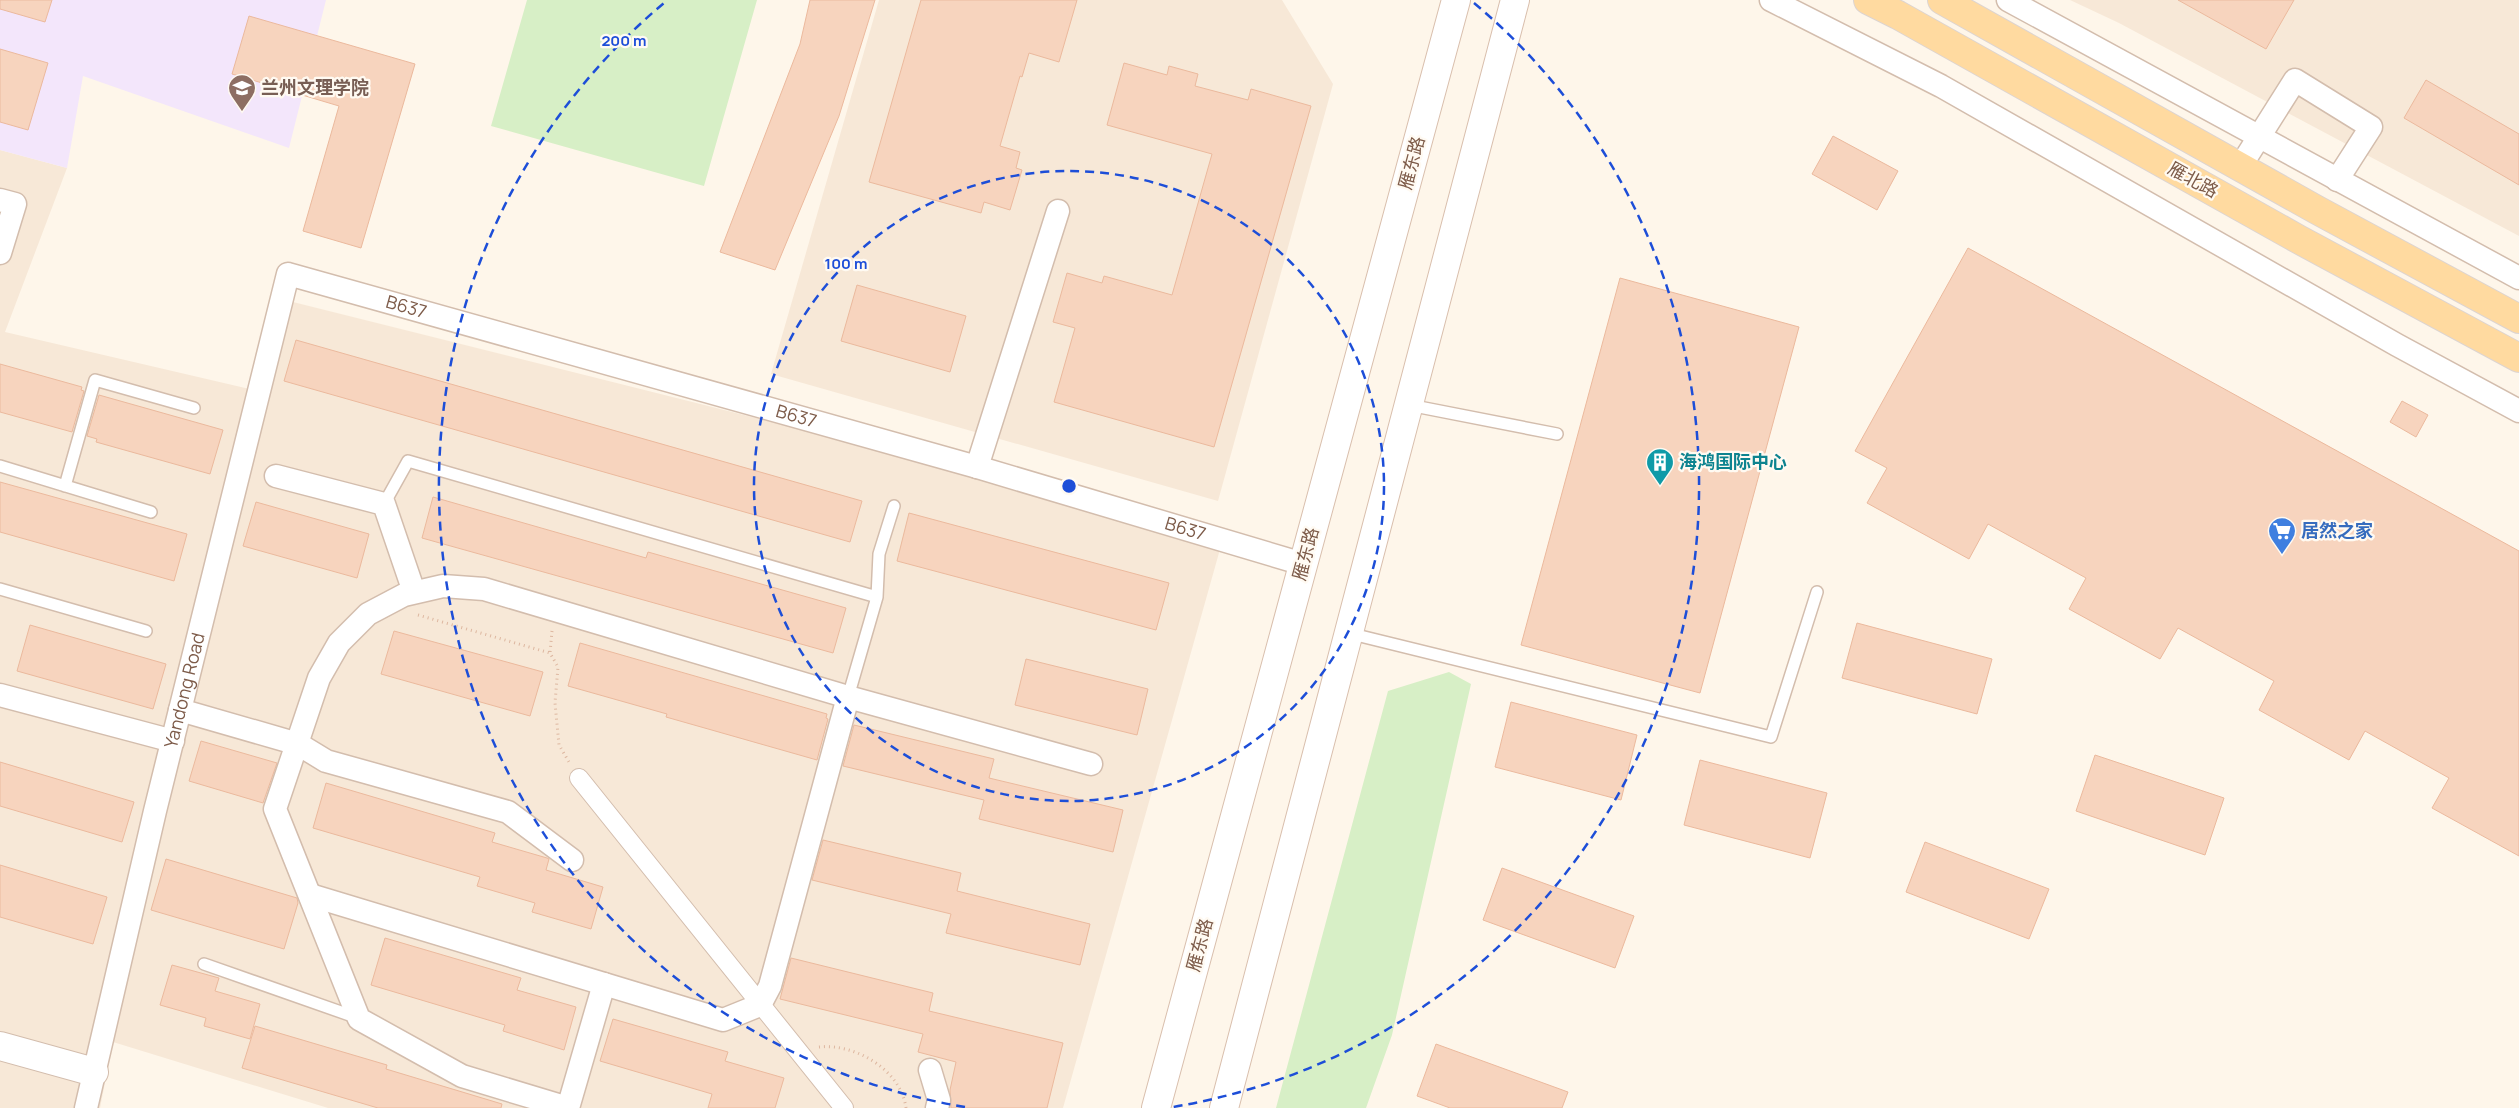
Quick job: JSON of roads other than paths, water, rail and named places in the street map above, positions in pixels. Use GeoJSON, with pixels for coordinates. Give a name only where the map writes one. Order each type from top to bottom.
{"type":"FeatureCollection","features":[{"type":"Feature","properties":{"kind":"main road","name":"雁东路"},"geometry":{"type":"LineString","coordinates":[[1156,1108],[1456,0]]}},
{"type":"Feature","properties":{"kind":"main road"},"geometry":{"type":"LineString","coordinates":[[1224,1108],[1515,0]]}},
{"type":"Feature","properties":{"kind":"main road","name":"雁北路"},"geometry":{"type":"LineString","coordinates":[[1868,0],[2298,239],[2519,358]]}},
{"type":"Feature","properties":{"kind":"main road","name":"雁北路"},"geometry":{"type":"LineString","coordinates":[[1942,0],[2240,167],[2519,319]]}},
{"type":"Feature","properties":{"kind":"main road"},"geometry":{"type":"LineString","coordinates":[[0,1046],[94,1072]]}},
{"type":"Feature","properties":{"kind":"street"},"geometry":{"type":"LineString","coordinates":[[1771,0],[1941,86],[2389,340],[2519,410]]}},
{"type":"Feature","properties":{"kind":"street"},"geometry":{"type":"LineString","coordinates":[[2008,0],[2519,278]]}},
{"type":"Feature","properties":{"kind":"street"},"geometry":{"type":"LineString","coordinates":[[2240,167],[2295,80],[2371,127],[2337,180]]}},
{"type":"Feature","properties":{"kind":"street"},"geometry":{"type":"LineString","coordinates":[[0,200],[15,204],[0,253]]}},
{"type":"Feature","properties":{"kind":"street"},"geometry":{"type":"LineString","coordinates":[[977,467],[1058,211]]}},
{"type":"Feature","properties":{"kind":"street","name":"B637"},"geometry":{"type":"LineString","coordinates":[[288,274],[977,467],[1303,564]]}},
{"type":"Feature","properties":{"kind":"street","name":"Yandong Road"},"geometry":{"type":"LineString","coordinates":[[86,1108],[180,710],[288,274]]}},
{"type":"Feature","properties":{"kind":"street"},"geometry":{"type":"LineString","coordinates":[[276,476],[384,504],[414,592]]}},
{"type":"Feature","properties":{"kind":"street"},"geometry":{"type":"LineString","coordinates":[[604,984],[568,1108],[462,1076],[359,1018],[275,809],[319,678],[339,643],[368,614],[404,595],[414,592],[443,586],[484,589],[848,697],[1091,764]]}},
{"type":"Feature","properties":{"kind":"street"},"geometry":{"type":"LineString","coordinates":[[0,694],[173,741]]}},
{"type":"Feature","properties":{"kind":"street"},"geometry":{"type":"LineString","coordinates":[[310,895],[723,1020],[760,1005],[770,986],[848,697]]}},
{"type":"Feature","properties":{"kind":"street"},"geometry":{"type":"LineString","coordinates":[[180,710],[298,744],[326,761],[508,812],[572,860]]}},
{"type":"Feature","properties":{"kind":"street"},"geometry":{"type":"LineString","coordinates":[[579,778],[844,1108]]}},
{"type":"Feature","properties":{"kind":"street"},"geometry":{"type":"LineString","coordinates":[[930,1070],[939,1100],[937,1108]]}},
{"type":"Feature","properties":{"kind":"lane"},"geometry":{"type":"LineString","coordinates":[[65,486],[95,380],[194,408]]}},
{"type":"Feature","properties":{"kind":"lane"},"geometry":{"type":"LineString","coordinates":[[1409,405],[1558,434]]}},
{"type":"Feature","properties":{"kind":"lane"},"geometry":{"type":"LineString","coordinates":[[384,504],[408,462],[877,597]]}},
{"type":"Feature","properties":{"kind":"lane"},"geometry":{"type":"LineString","coordinates":[[0,466],[151,512]]}},
{"type":"Feature","properties":{"kind":"lane"},"geometry":{"type":"LineString","coordinates":[[848,697],[877,597],[879,554],[894,506]]}},
{"type":"Feature","properties":{"kind":"lane"},"geometry":{"type":"LineString","coordinates":[[0,589],[146,631]]}},
{"type":"Feature","properties":{"kind":"lane"},"geometry":{"type":"LineString","coordinates":[[1348,633],[1771,737],[1817,592]]}},
{"type":"Feature","properties":{"kind":"lane"},"geometry":{"type":"LineString","coordinates":[[204,964],[359,1018]]}},
{"type":"Feature","properties":{"kind":"place","name":"兰州文理学院"},"geometry":{"type":"Point","coordinates":[242,112]}},
{"type":"Feature","properties":{"kind":"place","name":"海鸿国际中心"},"geometry":{"type":"Point","coordinates":[1660,486]}},
{"type":"Feature","properties":{"kind":"place","name":"居然之家"},"geometry":{"type":"Point","coordinates":[2282,555]}}]}
